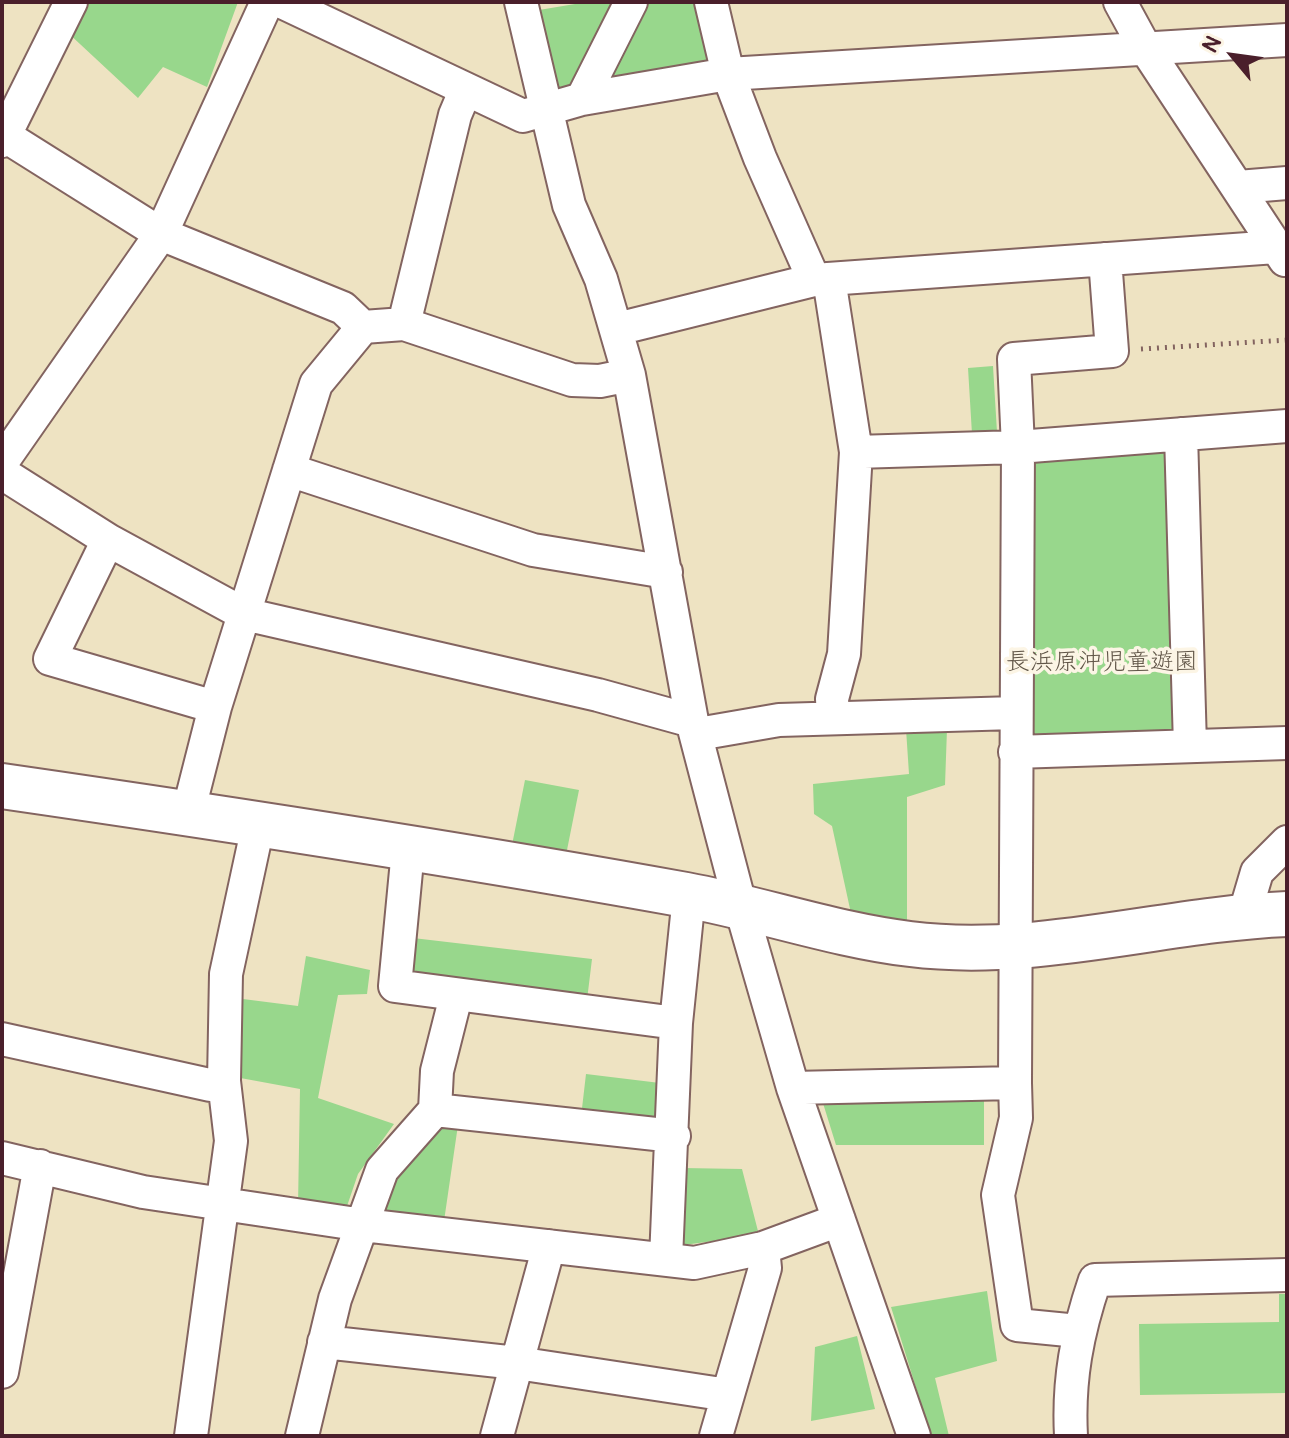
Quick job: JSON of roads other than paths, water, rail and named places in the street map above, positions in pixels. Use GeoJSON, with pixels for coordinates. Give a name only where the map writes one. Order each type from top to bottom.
{"type":"FeatureCollection","features":[{"type":"Feature","properties":{"kind":"street"},"geometry":{"type":"LineString","coordinates":[[71,2],[3,137],[161,234],[343,308],[363,327]]}},
{"type":"Feature","properties":{"kind":"street"},"geometry":{"type":"LineString","coordinates":[[2,462],[161,234],[267,2]]}},
{"type":"Feature","properties":{"kind":"street"},"geometry":{"type":"LineString","coordinates":[[282,2],[523,116],[547,112],[582,99],[728,74],[1144,46],[1287,40]]}},
{"type":"Feature","properties":{"kind":"street"},"geometry":{"type":"LineString","coordinates":[[521,2],[569,205],[601,279],[629,375],[695,728],[741,908],[793,1088],[914,1436]]}},
{"type":"Feature","properties":{"kind":"street"},"geometry":{"type":"LineString","coordinates":[[582,99],[631,2]]}},
{"type":"Feature","properties":{"kind":"street"},"geometry":{"type":"LineString","coordinates":[[711,2],[728,74],[760,158],[821,279],[856,452],[844,654],[832,699],[833,718]]}},
{"type":"Feature","properties":{"kind":"street"},"geometry":{"type":"LineString","coordinates":[[1120,2],[1144,46],[1282,255]]}},
{"type":"Feature","properties":{"kind":"street"},"geometry":{"type":"LineString","coordinates":[[404,324],[455,115],[466,89]]}},
{"type":"Feature","properties":{"kind":"street"},"geometry":{"type":"LineString","coordinates":[[1238,187],[1287,183]]}},
{"type":"Feature","properties":{"kind":"street"},"geometry":{"type":"LineString","coordinates":[[617,329],[821,279],[1105,259],[1282,255]]}},
{"type":"Feature","properties":{"kind":"street"},"geometry":{"type":"LineString","coordinates":[[1078,1331],[1017,1325],[998,1195],[1016,1118],[1013,947],[1018,447],[1014,359],[1112,351],[1105,259]]}},
{"type":"Feature","properties":{"kind":"street"},"geometry":{"type":"LineString","coordinates":[[188,813],[215,707],[316,384],[363,327],[404,324],[572,380],[600,381],[629,375]]}},
{"type":"Feature","properties":{"kind":"street"},"geometry":{"type":"LineString","coordinates":[[856,452],[1018,447],[1287,426]]}},
{"type":"Feature","properties":{"kind":"street"},"geometry":{"type":"LineString","coordinates":[[1181,434],[1190,746]]}},
{"type":"Feature","properties":{"kind":"street"},"geometry":{"type":"LineString","coordinates":[[289,470],[533,550],[666,572]]}},
{"type":"Feature","properties":{"kind":"street"},"geometry":{"type":"LineString","coordinates":[[2,473],[108,540],[244,614],[598,695],[695,728],[779,720],[1015,713]]}},
{"type":"Feature","properties":{"kind":"street"},"geometry":{"type":"LineString","coordinates":[[108,540],[50,659],[215,707]]}},
{"type":"Feature","properties":{"kind":"street"},"geometry":{"type":"LineString","coordinates":[[1015,752],[1287,743]]}},
{"type":"Feature","properties":{"kind":"street"},"geometry":{"type":"LineString","coordinates":[[2,786],[188,813],[689,896],[910,944],[1013,947],[1244,916],[1287,914]]}},
{"type":"Feature","properties":{"kind":"street"},"geometry":{"type":"LineString","coordinates":[[191,1436],[231,1141],[224,1081],[226,974],[258,826]]}},
{"type":"Feature","properties":{"kind":"street"},"geometry":{"type":"LineString","coordinates":[[1244,916],[1257,872],[1287,842]]}},
{"type":"Feature","properties":{"kind":"street"},"geometry":{"type":"LineString","coordinates":[[408,850],[395,986],[676,1023]]}},
{"type":"Feature","properties":{"kind":"street"},"geometry":{"type":"LineString","coordinates":[[666,1259],[674,1136],[676,1023],[689,896]]}},
{"type":"Feature","properties":{"kind":"street"},"geometry":{"type":"LineString","coordinates":[[302,1436],[335,1299],[382,1170],[435,1110],[437,1071],[456,996]]}},
{"type":"Feature","properties":{"kind":"street"},"geometry":{"type":"LineString","coordinates":[[2,1039],[210,1085],[224,1081]]}},
{"type":"Feature","properties":{"kind":"street"},"geometry":{"type":"LineString","coordinates":[[793,1088],[1015,1083]]}},
{"type":"Feature","properties":{"kind":"street"},"geometry":{"type":"LineString","coordinates":[[435,1110],[674,1136]]}},
{"type":"Feature","properties":{"kind":"street"},"geometry":{"type":"LineString","coordinates":[[2,1158],[143,1192],[363,1225],[694,1263],[763,1248],[839,1220]]}},
{"type":"Feature","properties":{"kind":"street"},"geometry":{"type":"LineString","coordinates":[[2,1372],[40,1166]]}},
{"type":"Feature","properties":{"kind":"street"},"geometry":{"type":"LineString","coordinates":[[497,1436],[549,1246]]}},
{"type":"Feature","properties":{"kind":"street"},"geometry":{"type":"LineString","coordinates":[[716,1436],[765,1268],[763,1248]]}},
{"type":"Feature","properties":{"kind":"street"},"geometry":{"type":"LineString","coordinates":[[1071,1436],[1068,1393],[1078,1331],[1095,1280],[1287,1275]]}},
{"type":"Feature","properties":{"kind":"street"},"geometry":{"type":"LineString","coordinates":[[324,1342],[517,1363],[728,1395]]}},
{"type":"Feature","properties":{"kind":"park label","name":"長浜原沖児童遊園"},"geometry":{"type":"Point","coordinates":[1102,663]}}]}
